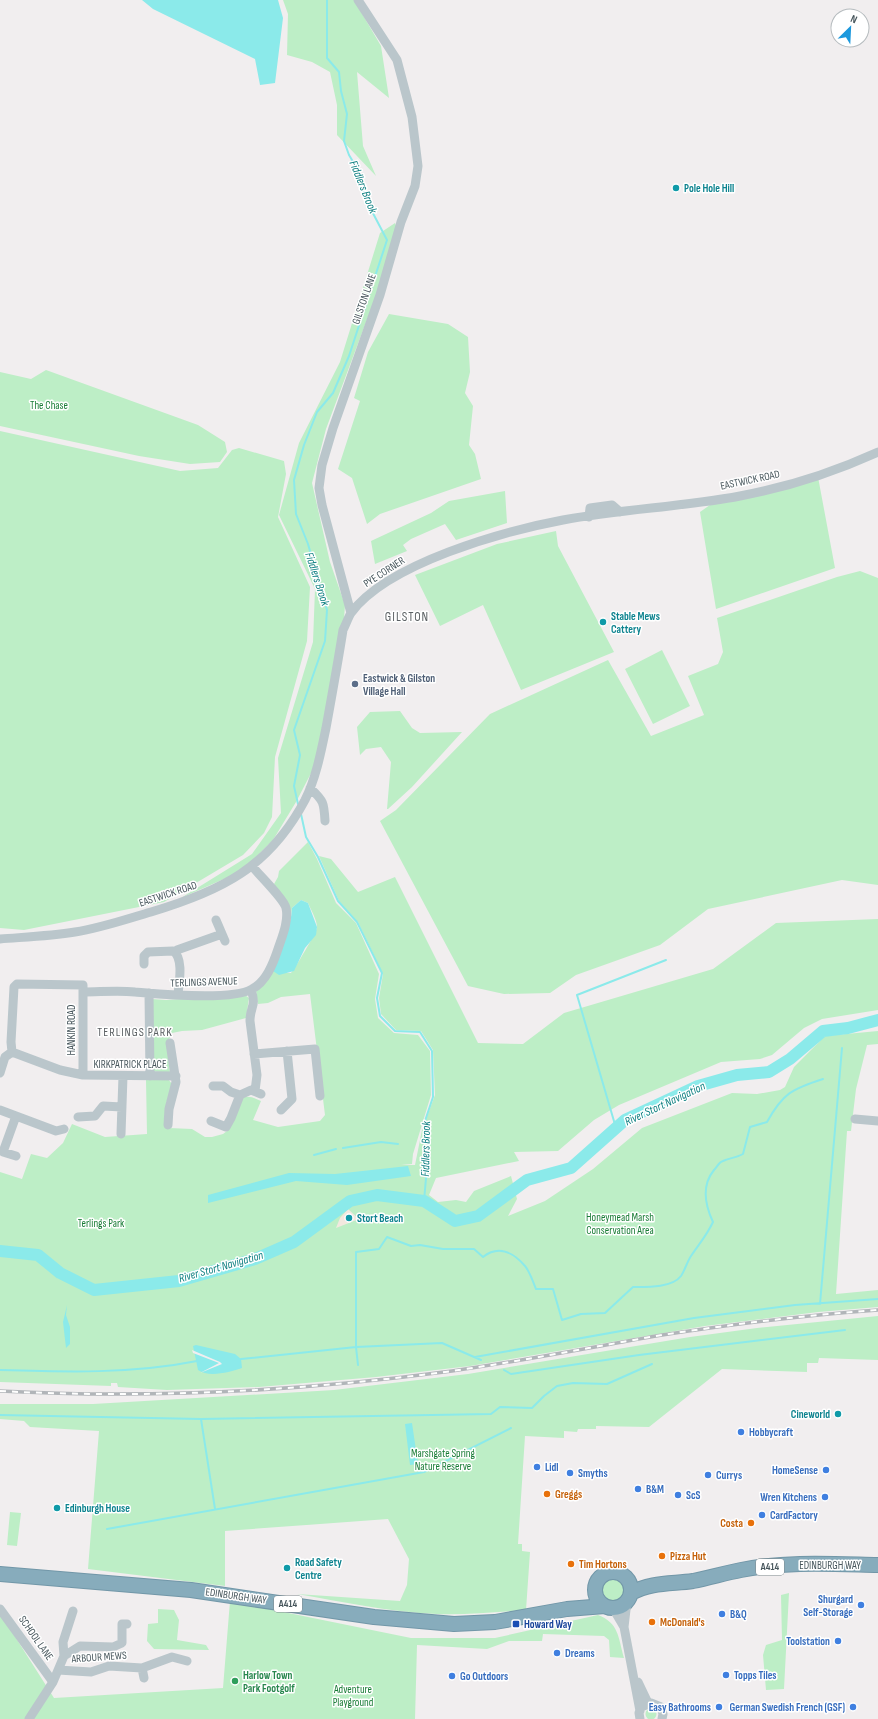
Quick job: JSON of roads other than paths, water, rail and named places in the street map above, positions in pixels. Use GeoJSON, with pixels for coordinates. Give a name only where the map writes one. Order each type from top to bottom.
{"type":"FeatureCollection","features":[{"type":"Feature","properties":{"kind":"highway","name":"EDINBURGH WAY"},"geometry":{"type":"LineString","coordinates":[[629,1597],[644,1587],[663,1583],[693,1581],[742,1569],[804,1564],[878,1565]]}},
{"type":"Feature","properties":{"kind":"highway"},"geometry":{"type":"LineString","coordinates":[[608,1572],[620,1573],[630,1584],[629,1597],[619,1607],[606,1607],[597,1599],[595,1586],[599,1578],[608,1572]]}},
{"type":"Feature","properties":{"kind":"highway","name":"EDINBURGH WAY"},"geometry":{"type":"LineString","coordinates":[[620,1573],[663,1583]]}},
{"type":"Feature","properties":{"kind":"highway","name":"EDINBURGH WAY"},"geometry":{"type":"LineString","coordinates":[[0,1574],[198,1590],[414,1622],[454,1624],[495,1622],[567,1609],[606,1607]]}},
{"type":"Feature","properties":{"kind":"highway","name":"EDINBURGH WAY"},"geometry":{"type":"LineString","coordinates":[[567,1609],[584,1599],[595,1586]]}},
{"type":"Feature","properties":{"kind":"street","name":"GILSTON LANE"},"geometry":{"type":"LineString","coordinates":[[351,613],[322,505],[319,488],[322,465],[335,421],[380,295],[401,222],[415,186],[418,166],[412,117],[397,60],[358,0]]}},
{"type":"Feature","properties":{"kind":"street","name":"EASTWICK ROAD"},"geometry":{"type":"LineString","coordinates":[[589,517],[590,508],[612,505],[621,512],[710,501],[779,487],[840,469],[878,452]]}},
{"type":"Feature","properties":{"kind":"street","name":"PYE CORNER"},"geometry":{"type":"LineString","coordinates":[[305,800],[322,746],[343,630],[351,613],[375,590],[435,557],[471,544],[563,520],[589,517]]}},
{"type":"Feature","properties":{"kind":"street"},"geometry":{"type":"LineString","coordinates":[[310,788],[322,798],[324,803],[325,821]]}},
{"type":"Feature","properties":{"kind":"street","name":"EASTWICK ROAD"},"geometry":{"type":"LineString","coordinates":[[0,939],[76,932],[131,918],[205,894],[223,885],[252,866],[282,837],[305,800]]}},
{"type":"Feature","properties":{"kind":"street","name":"TERLINGS AVENUE"},"geometry":{"type":"LineString","coordinates":[[12,1052],[11,1042],[14,987],[17,984],[149,993],[228,995],[251,990],[256,987],[270,970],[284,931],[287,916],[286,906],[252,866]]}},
{"type":"Feature","properties":{"kind":"street"},"geometry":{"type":"LineString","coordinates":[[176,953],[177,950],[223,937],[216,920]]}},
{"type":"Feature","properties":{"kind":"street"},"geometry":{"type":"LineString","coordinates":[[144,964],[144,956],[148,952],[173,951],[176,953],[179,961],[178,994]]}},
{"type":"Feature","properties":{"kind":"street","name":"HANKIN ROAD"},"geometry":{"type":"LineString","coordinates":[[83,989],[83,1075]]}},
{"type":"Feature","properties":{"kind":"street"},"geometry":{"type":"LineString","coordinates":[[213,1086],[223,1086],[230,1092],[240,1095],[251,1090],[258,1093],[250,1021],[250,1014],[255,1001],[251,990]]}},
{"type":"Feature","properties":{"kind":"street"},"geometry":{"type":"LineString","coordinates":[[149,993],[150,1076]]}},
{"type":"Feature","properties":{"kind":"street"},"geometry":{"type":"LineString","coordinates":[[168,1125],[169,1109],[176,1082],[170,1044]]}},
{"type":"Feature","properties":{"kind":"street"},"geometry":{"type":"LineString","coordinates":[[254,1054],[315,1049],[320,1096]]}},
{"type":"Feature","properties":{"kind":"street"},"geometry":{"type":"LineString","coordinates":[[281,1110],[292,1098],[288,1051]]}},
{"type":"Feature","properties":{"kind":"street"},"geometry":{"type":"LineString","coordinates":[[0,1073],[5,1057],[12,1052],[60,1070],[83,1075]]}},
{"type":"Feature","properties":{"kind":"street","name":"KIRKPATRICK PLACE"},"geometry":{"type":"LineString","coordinates":[[83,1075],[176,1076]]}},
{"type":"Feature","properties":{"kind":"street"},"geometry":{"type":"LineString","coordinates":[[121,1134],[123,1076]]}},
{"type":"Feature","properties":{"kind":"street"},"geometry":{"type":"LineString","coordinates":[[211,1121],[226,1127],[232,1118],[240,1095]]}},
{"type":"Feature","properties":{"kind":"street"},"geometry":{"type":"LineString","coordinates":[[78,1116],[95,1116],[103,1106],[122,1107]]}},
{"type":"Feature","properties":{"kind":"street"},"geometry":{"type":"LineString","coordinates":[[0,1110],[56,1131],[64,1129]]}},
{"type":"Feature","properties":{"kind":"street"},"geometry":{"type":"LineString","coordinates":[[16,1116],[4,1152],[16,1156]]}},
{"type":"Feature","properties":{"kind":"street"},"geometry":{"type":"LineString","coordinates":[[855,1119],[878,1121]]}},
{"type":"Feature","properties":{"kind":"street"},"geometry":{"type":"LineString","coordinates":[[624,1627],[629,1597]]}},
{"type":"Feature","properties":{"kind":"street"},"geometry":{"type":"LineString","coordinates":[[606,1607],[614,1610],[624,1627],[634,1673],[640,1715]]}},
{"type":"Feature","properties":{"kind":"street","name":"SCHOOL LANE"},"geometry":{"type":"LineString","coordinates":[[0,1608],[53,1682]]}},
{"type":"Feature","properties":{"kind":"street","name":"SCHOOL LANE"},"geometry":{"type":"LineString","coordinates":[[29,1719],[53,1682],[64,1656],[63,1642],[73,1611]]}},
{"type":"Feature","properties":{"kind":"street","name":"SCHOOL LANE"},"geometry":{"type":"LineString","coordinates":[[64,1656],[80,1646],[113,1648],[122,1643],[122,1624],[127,1624]]}},
{"type":"Feature","properties":{"kind":"street","name":"ARBOUR MEWS"},"geometry":{"type":"LineString","coordinates":[[58,1670],[91,1672],[109,1666],[142,1668],[172,1657],[187,1661]]}},
{"type":"Feature","properties":{"kind":"street"},"geometry":{"type":"LineString","coordinates":[[142,1668],[144,1678]]}},
{"type":"Feature","properties":{"kind":"street"},"geometry":{"type":"LineString","coordinates":[[634,1673],[648,1703]]}},
{"type":"Feature","properties":{"kind":"street"},"geometry":{"type":"LineString","coordinates":[[640,1715],[648,1703]]}},
{"type":"Feature","properties":{"kind":"street"},"geometry":{"type":"LineString","coordinates":[[648,1703],[655,1703],[660,1707],[663,1714],[662,1719]]}},
{"type":"Feature","properties":{"kind":"water"},"geometry":{"type":"Polygon","coordinates":[[[142,0],[278,0],[283,18],[275,83],[260,85],[255,59],[153,9],[142,0]]]}},
{"type":"Feature","properties":{"kind":"water"},"geometry":{"type":"Polygon","coordinates":[[[301,900],[308,903],[317,927],[316,935],[305,948],[294,971],[279,975],[273,971],[287,932],[292,908],[301,900]]]}},
{"type":"Feature","properties":{"kind":"water"},"geometry":{"type":"Polygon","coordinates":[[[408,1166],[411,1176],[347,1185],[296,1181],[208,1203],[208,1195],[289,1173],[335,1174],[408,1166]]]}},
{"type":"Feature","properties":{"kind":"water"},"geometry":{"type":"Polygon","coordinates":[[[67,1305],[66,1315],[70,1327],[70,1344],[66,1348],[63,1322],[67,1305]]]}},
{"type":"Feature","properties":{"kind":"water"},"geometry":{"type":"Polygon","coordinates":[[[196,1345],[235,1354],[241,1359],[242,1368],[220,1374],[208,1374],[198,1370],[193,1346],[196,1345]]]}},
{"type":"Feature","properties":{"kind":"water"},"geometry":{"type":"Polygon","coordinates":[[[412,1423],[418,1464],[410,1465],[405,1424],[412,1423]]]}},
{"type":"Feature","properties":{"kind":"waterway","name":"Fiddlers Brook"},"geometry":{"type":"LineString","coordinates":[[298,804],[294,786],[300,755],[294,730],[325,641],[327,610],[308,544],[296,514],[294,480],[304,445],[317,412],[333,393],[349,356],[387,240],[365,198],[358,170],[349,155],[344,141],[347,114],[341,91],[339,72],[327,58],[327,0]]}},
{"type":"Feature","properties":{"kind":"waterway","name":"Fiddlers Brook"},"geometry":{"type":"LineString","coordinates":[[301,814],[306,837],[318,857],[338,901],[357,922],[382,973],[377,998],[380,1016],[395,1031],[420,1032],[432,1051],[433,1097],[424,1124],[429,1144],[424,1201]]}},
{"type":"Feature","properties":{"kind":"waterway"},"geometry":{"type":"LineString","coordinates":[[616,1128],[577,995],[666,960]]}},
{"type":"Feature","properties":{"kind":"waterway","name":"River Stort Navigation"},"geometry":{"type":"LineString","coordinates":[[0,1251],[38,1255],[60,1273],[94,1290],[179,1281],[255,1259],[294,1242],[350,1201],[377,1195],[424,1201],[455,1221],[478,1216],[527,1180],[571,1168],[625,1120],[698,1086],[737,1075],[769,1072],[790,1059],[823,1031],[848,1028],[878,1020]]}},
{"type":"Feature","properties":{"kind":"waterway"},"geometry":{"type":"LineString","coordinates":[[820,1304],[842,1048]]}},
{"type":"Feature","properties":{"kind":"waterway"},"geometry":{"type":"LineString","coordinates":[[358,1365],[356,1347],[356,1252],[379,1249],[387,1237],[411,1246],[420,1245],[443,1249],[474,1249],[483,1257],[494,1251],[505,1252],[515,1257],[525,1266],[536,1289],[553,1289],[562,1320],[581,1314],[605,1313],[633,1287],[665,1285],[672,1283],[681,1276],[690,1258],[713,1222],[706,1202],[706,1189],[707,1182],[719,1163],[743,1154],[750,1127],[767,1122],[778,1104],[789,1093],[823,1079]]}},
{"type":"Feature","properties":{"kind":"waterway"},"geometry":{"type":"LineString","coordinates":[[343,1148],[381,1142],[398,1144]]}},
{"type":"Feature","properties":{"kind":"waterway"},"geometry":{"type":"LineString","coordinates":[[314,1155],[336,1149]]}},
{"type":"Feature","properties":{"kind":"waterway"},"geometry":{"type":"LineString","coordinates":[[475,1357],[694,1318],[795,1305],[878,1299]]}},
{"type":"Feature","properties":{"kind":"waterway"},"geometry":{"type":"LineString","coordinates":[[504,1370],[511,1374],[639,1355],[845,1330]]}},
{"type":"Feature","properties":{"kind":"waterway"},"geometry":{"type":"LineString","coordinates":[[241,1359],[356,1347],[442,1343],[481,1360]]}},
{"type":"Feature","properties":{"kind":"waterway"},"geometry":{"type":"LineString","coordinates":[[0,1370],[124,1370],[197,1361]]}},
{"type":"Feature","properties":{"kind":"waterway"},"geometry":{"type":"LineString","coordinates":[[0,1415],[201,1419],[491,1414],[500,1407],[532,1408],[557,1386],[573,1383],[607,1384],[652,1364]]}},
{"type":"Feature","properties":{"kind":"waterway"},"geometry":{"type":"LineString","coordinates":[[201,1419],[215,1509]]}},
{"type":"Feature","properties":{"kind":"waterway"},"geometry":{"type":"LineString","coordinates":[[107,1529],[424,1472],[511,1428]]}},
{"type":"Feature","properties":{"kind":"railway"},"geometry":{"type":"LineString","coordinates":[[0,1391],[113,1394],[226,1392],[340,1384],[452,1371],[716,1327],[797,1317],[878,1310]]}},
{"type":"Feature","properties":{"kind":"place","name":"Pole Hole Hill"},"geometry":{"type":"Point","coordinates":[676,188]}},
{"type":"Feature","properties":{"kind":"place","name":"Stable Mews Cattery"},"geometry":{"type":"Point","coordinates":[603,622]}},
{"type":"Feature","properties":{"kind":"place","name":"Eastwick & Gilston Village Hall"},"geometry":{"type":"Point","coordinates":[355,684]}},
{"type":"Feature","properties":{"kind":"place","name":"Stort Beach"},"geometry":{"type":"Point","coordinates":[349,1218]}},
{"type":"Feature","properties":{"kind":"place","name":"Cineworld"},"geometry":{"type":"Point","coordinates":[838,1414]}},
{"type":"Feature","properties":{"kind":"place","name":"Hobbycraft"},"geometry":{"type":"Point","coordinates":[741,1432]}},
{"type":"Feature","properties":{"kind":"place","name":"Lidl"},"geometry":{"type":"Point","coordinates":[537,1467]}},
{"type":"Feature","properties":{"kind":"place","name":"HomeSense"},"geometry":{"type":"Point","coordinates":[826,1470]}},
{"type":"Feature","properties":{"kind":"place","name":"Smyths"},"geometry":{"type":"Point","coordinates":[570,1473]}},
{"type":"Feature","properties":{"kind":"place","name":"Currys"},"geometry":{"type":"Point","coordinates":[708,1475]}},
{"type":"Feature","properties":{"kind":"place","name":"B&M"},"geometry":{"type":"Point","coordinates":[638,1489]}},
{"type":"Feature","properties":{"kind":"place","name":"Greggs"},"geometry":{"type":"Point","coordinates":[547,1494]}},
{"type":"Feature","properties":{"kind":"place","name":"ScS"},"geometry":{"type":"Point","coordinates":[678,1495]}},
{"type":"Feature","properties":{"kind":"place","name":"Wren Kitchens"},"geometry":{"type":"Point","coordinates":[825,1497]}},
{"type":"Feature","properties":{"kind":"place","name":"Edinburgh House"},"geometry":{"type":"Point","coordinates":[57,1508]}},
{"type":"Feature","properties":{"kind":"place","name":"CardFactory"},"geometry":{"type":"Point","coordinates":[762,1515]}},
{"type":"Feature","properties":{"kind":"place","name":"Costa"},"geometry":{"type":"Point","coordinates":[751,1523]}},
{"type":"Feature","properties":{"kind":"place","name":"Pizza Hut"},"geometry":{"type":"Point","coordinates":[662,1556]}},
{"type":"Feature","properties":{"kind":"place","name":"Tim Hortons"},"geometry":{"type":"Point","coordinates":[571,1564]}},
{"type":"Feature","properties":{"kind":"place","name":"Road Safety Centre"},"geometry":{"type":"Point","coordinates":[287,1568]}},
{"type":"Feature","properties":{"kind":"place","name":"Shurgard Self-Storage"},"geometry":{"type":"Point","coordinates":[861,1605]}},
{"type":"Feature","properties":{"kind":"place","name":"B&Q"},"geometry":{"type":"Point","coordinates":[722,1614]}},
{"type":"Feature","properties":{"kind":"place","name":"McDonald's"},"geometry":{"type":"Point","coordinates":[652,1622]}},
{"type":"Feature","properties":{"kind":"place","name":"Howard Way"},"geometry":{"type":"Point","coordinates":[516,1624]}},
{"type":"Feature","properties":{"kind":"place","name":"Toolstation"},"geometry":{"type":"Point","coordinates":[838,1641]}},
{"type":"Feature","properties":{"kind":"place","name":"Dreams"},"geometry":{"type":"Point","coordinates":[557,1653]}},
{"type":"Feature","properties":{"kind":"place","name":"Topps Tiles"},"geometry":{"type":"Point","coordinates":[726,1675]}},
{"type":"Feature","properties":{"kind":"place","name":"Go Outdoors"},"geometry":{"type":"Point","coordinates":[452,1676]}},
{"type":"Feature","properties":{"kind":"place","name":"Harlow Town Park Footgolf"},"geometry":{"type":"Point","coordinates":[235,1681]}},
{"type":"Feature","properties":{"kind":"place","name":"Easy Bathrooms"},"geometry":{"type":"Point","coordinates":[719,1707]}},
{"type":"Feature","properties":{"kind":"place","name":"German Swedish French (GSF)"},"geometry":{"type":"Point","coordinates":[853,1707]}},
{"type":"Feature","properties":{"kind":"district","name":"GILSTON"},"geometry":{"type":"Point","coordinates":[407,617]}},
{"type":"Feature","properties":{"kind":"district","name":"TERLINGS PARK"},"geometry":{"type":"Point","coordinates":[135,1032]}},
{"type":"Feature","properties":{"kind":"park label","name":"The Chase"},"geometry":{"type":"Point","coordinates":[49,405]}},
{"type":"Feature","properties":{"kind":"park label","name":"Terlings Park"},"geometry":{"type":"Point","coordinates":[101,1223]}},
{"type":"Feature","properties":{"kind":"park label","name":"Honeymead Marsh Conservation Area"},"geometry":{"type":"Point","coordinates":[620,1223]}},
{"type":"Feature","properties":{"kind":"park label","name":"Marshgate Spring Nature Reserve"},"geometry":{"type":"Point","coordinates":[443,1459]}},
{"type":"Feature","properties":{"kind":"park label","name":"Adventure Playground"},"geometry":{"type":"Point","coordinates":[353,1695]}}]}
